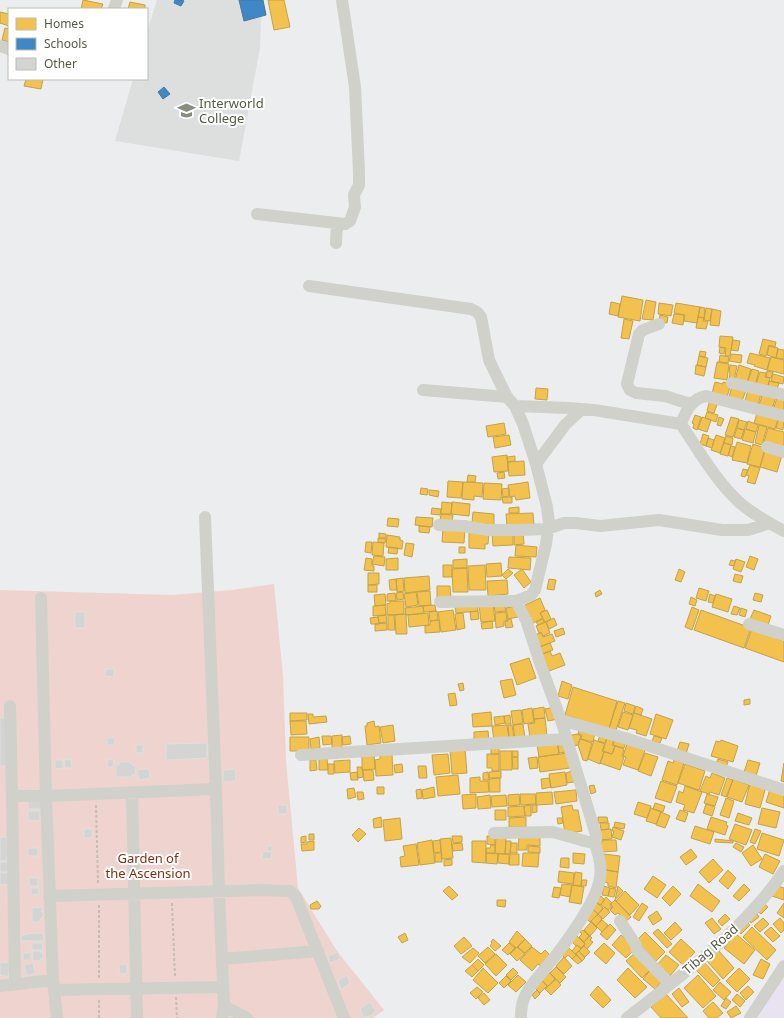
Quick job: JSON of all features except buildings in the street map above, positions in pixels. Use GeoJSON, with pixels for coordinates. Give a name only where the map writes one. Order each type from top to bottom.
{"type":"FeatureCollection","features":[{"type":"Feature","properties":{"kind":"street"},"geometry":{"type":"LineString","coordinates":[[257,214],[345,224],[350,221],[355,207],[354,194],[359,185],[360,172],[355,87],[342,0]]}},
{"type":"Feature","properties":{"kind":"street"},"geometry":{"type":"LineString","coordinates":[[336,243],[337,223]]}},
{"type":"Feature","properties":{"kind":"street"},"geometry":{"type":"LineString","coordinates":[[309,286],[471,309],[478,312],[481,317],[489,360],[507,397],[515,406],[523,424],[536,464],[547,507],[549,523],[546,544],[535,590],[531,595],[516,601],[440,602]]}},
{"type":"Feature","properties":{"kind":"street"},"geometry":{"type":"LineString","coordinates":[[659,324],[643,330],[639,334],[627,384],[630,390],[636,393],[664,396],[690,404]]}},
{"type":"Feature","properties":{"kind":"street"},"geometry":{"type":"LineString","coordinates":[[732,383],[784,395]]}},
{"type":"Feature","properties":{"kind":"street"},"geometry":{"type":"LineString","coordinates":[[423,390],[507,397]]}},
{"type":"Feature","properties":{"kind":"street"},"geometry":{"type":"LineString","coordinates":[[681,424],[690,404],[699,397],[706,396],[784,416]]}},
{"type":"Feature","properties":{"kind":"street"},"geometry":{"type":"LineString","coordinates":[[515,406],[582,409],[681,424],[718,478],[740,503],[784,531]]}},
{"type":"Feature","properties":{"kind":"street"},"geometry":{"type":"LineString","coordinates":[[536,464],[565,424],[582,409]]}},
{"type":"Feature","properties":{"kind":"street"},"geometry":{"type":"LineString","coordinates":[[767,447],[784,452]]}},
{"type":"Feature","properties":{"kind":"street"},"geometry":{"type":"LineString","coordinates":[[205,517],[223,1012],[247,1018]]}},
{"type":"Feature","properties":{"kind":"street"},"geometry":{"type":"LineString","coordinates":[[439,525],[497,530],[547,529],[564,523],[576,522],[600,526],[659,520],[722,530],[748,530],[770,523]]}},
{"type":"Feature","properties":{"kind":"street"},"geometry":{"type":"LineString","coordinates":[[41,598],[49,896],[53,985],[57,1018]]}},
{"type":"Feature","properties":{"kind":"street"},"geometry":{"type":"LineString","coordinates":[[516,601],[526,620],[540,664],[561,720],[596,835],[596,840],[594,842],[600,856],[601,870],[598,889],[589,906],[560,950],[526,992],[522,1000],[521,1018]]}},
{"type":"Feature","properties":{"kind":"street"},"geometry":{"type":"LineString","coordinates":[[750,624],[784,635]]}},
{"type":"Feature","properties":{"kind":"street"},"geometry":{"type":"LineString","coordinates":[[10,706],[16,984]]}},
{"type":"Feature","properties":{"kind":"street"},"geometry":{"type":"LineString","coordinates":[[561,720],[784,790]]}},
{"type":"Feature","properties":{"kind":"street"},"geometry":{"type":"LineString","coordinates":[[301,755],[566,738]]}},
{"type":"Feature","properties":{"kind":"street"},"geometry":{"type":"LineString","coordinates":[[12,796],[216,789]]}},
{"type":"Feature","properties":{"kind":"street"},"geometry":{"type":"LineString","coordinates":[[132,793],[137,1018]]}},
{"type":"Feature","properties":{"kind":"street"},"geometry":{"type":"LineString","coordinates":[[494,833],[553,832],[588,842],[594,842]]}},
{"type":"Feature","properties":{"kind":"street","name":"Tibag Road"},"geometry":{"type":"LineString","coordinates":[[627,1018],[699,960],[741,922],[764,899],[784,871]]}},
{"type":"Feature","properties":{"kind":"street"},"geometry":{"type":"LineString","coordinates":[[49,896],[281,890],[293,893],[296,897],[344,1018]]}},
{"type":"Feature","properties":{"kind":"street"},"geometry":{"type":"LineString","coordinates":[[620,921],[636,945],[637,950],[670,984]]}},
{"type":"Feature","properties":{"kind":"street"},"geometry":{"type":"LineString","coordinates":[[222,959],[318,951]]}},
{"type":"Feature","properties":{"kind":"street"},"geometry":{"type":"LineString","coordinates":[[750,1018],[784,966]]}},
{"type":"Feature","properties":{"kind":"street"},"geometry":{"type":"LineString","coordinates":[[0,986],[16,984],[137,989],[223,987]]}},
{"type":"Feature","properties":{"kind":"path"},"geometry":{"type":"LineString","coordinates":[[172,893],[177,1018]]}},
{"type":"Feature","properties":{"kind":"shaded area","name":"Interworld College"},"geometry":{"type":"Polygon","coordinates":[[[157,0],[262,0],[260,48],[239,161],[115,141],[133,80],[148,80],[148,29],[157,0]]]}},
{"type":"Feature","properties":{"kind":"green space","name":"Garden of the Ascension"},"geometry":{"type":"Polygon","coordinates":[[[274,584],[283,676],[286,761],[298,888],[337,951],[384,1010],[373,1018],[0,1018],[0,590],[172,595],[232,590],[274,584]]]}},
{"type":"Feature","properties":{"kind":"sand"},"geometry":{"type":"Polygon","coordinates":[[[784,976],[784,1018],[758,1018],[784,976]]]}},
{"type":"Feature","properties":{"kind":"place","name":"Interworld College"},"geometry":{"type":"Point","coordinates":[186,110]}}]}
